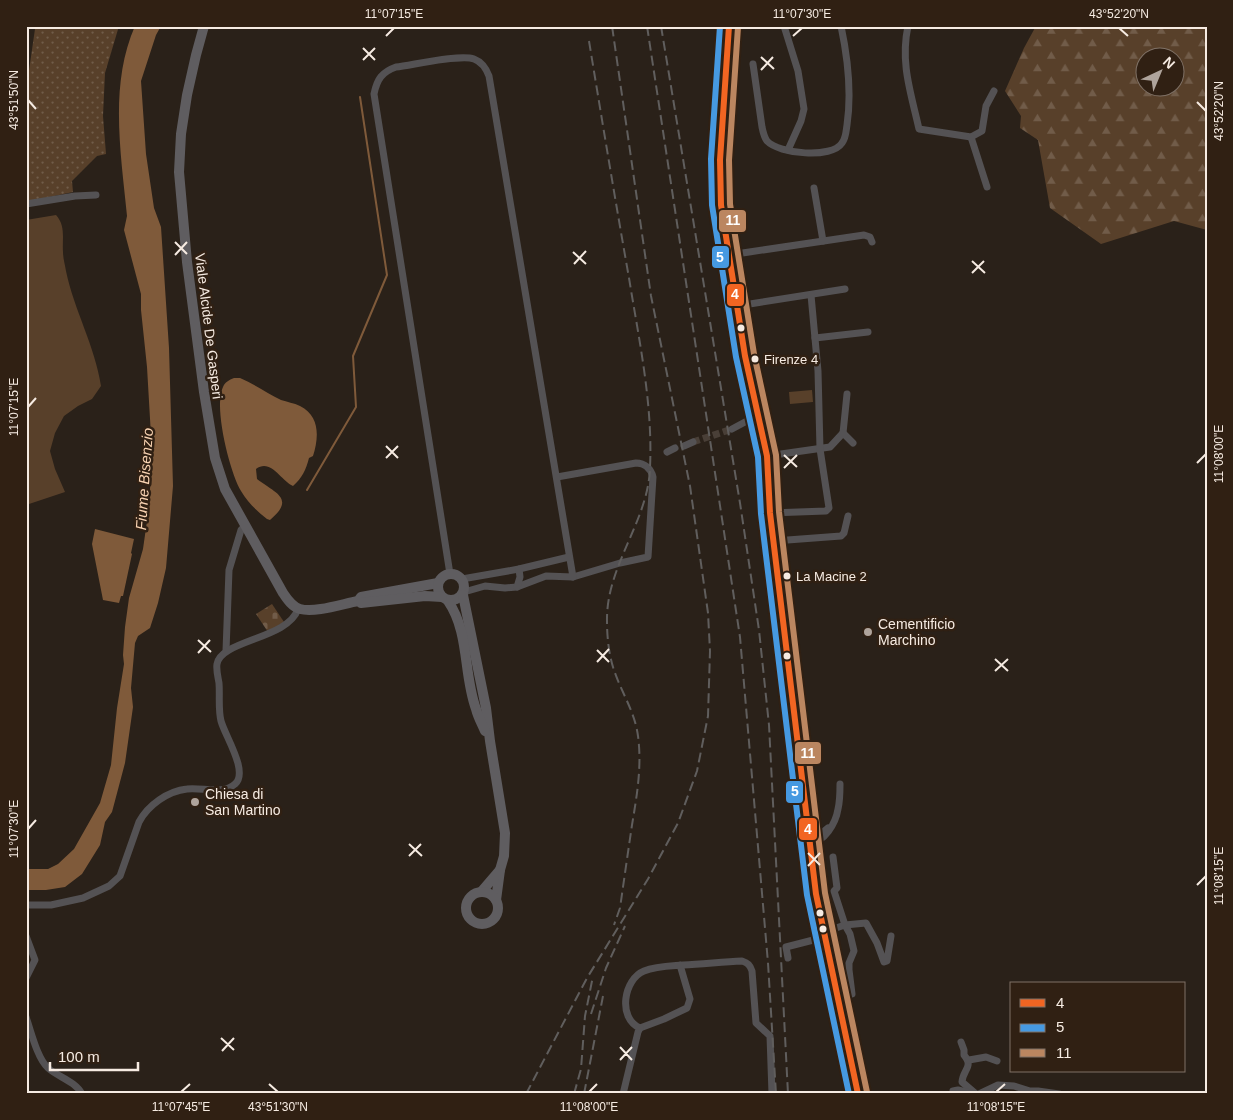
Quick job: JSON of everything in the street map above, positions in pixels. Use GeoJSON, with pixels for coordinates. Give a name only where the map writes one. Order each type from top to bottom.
{"type":"FeatureCollection","features":[{"type":"Feature","properties":{"kind":"street","name":"Viale Alcide De Gasperi"},"geometry":{"type":"LineString","coordinates":[[204,26],[196,55],[180,134],[179,172],[204,392],[214,458],[225,489],[282,593],[298,609]]}},
{"type":"Feature","properties":{"kind":"street"},"geometry":{"type":"LineString","coordinates":[[729,26],[720,160],[721,205],[737,306],[767,456],[770,513],[811,857],[824,935],[858,1094]]}},
{"type":"Feature","properties":{"kind":"street"},"geometry":{"type":"LineString","coordinates":[[784,26],[798,71],[804,109],[801,121],[788,150]]}},
{"type":"Feature","properties":{"kind":"street"},"geometry":{"type":"LineString","coordinates":[[753,64],[764,136],[768,142],[788,150],[814,153],[828,152],[840,146],[844,141],[849,109],[847,53],[841,26]]}},
{"type":"Feature","properties":{"kind":"street"},"geometry":{"type":"LineString","coordinates":[[908,26],[904,65],[919,129],[971,137],[982,131],[986,106],[994,91]]}},
{"type":"Feature","properties":{"kind":"street"},"geometry":{"type":"LineString","coordinates":[[450,574],[374,94],[376,83],[386,71],[396,67],[465,57],[480,62],[486,68],[489,76],[573,577]]}},
{"type":"Feature","properties":{"kind":"street"},"geometry":{"type":"LineString","coordinates":[[971,137],[987,187]]}},
{"type":"Feature","properties":{"kind":"street"},"geometry":{"type":"LineString","coordinates":[[814,188],[823,241]]}},
{"type":"Feature","properties":{"kind":"street"},"geometry":{"type":"LineString","coordinates":[[26,204],[75,196],[96,195]]}},
{"type":"Feature","properties":{"kind":"street"},"geometry":{"type":"LineString","coordinates":[[729,255],[864,235],[870,237],[872,242]]}},
{"type":"Feature","properties":{"kind":"street"},"geometry":{"type":"LineString","coordinates":[[737,306],[845,289]]}},
{"type":"Feature","properties":{"kind":"street"},"geometry":{"type":"LineString","coordinates":[[770,513],[828,510],[829,508],[820,449],[811,295]]}},
{"type":"Feature","properties":{"kind":"street"},"geometry":{"type":"LineString","coordinates":[[815,338],[868,332]]}},
{"type":"Feature","properties":{"kind":"street"},"geometry":{"type":"LineString","coordinates":[[767,456],[830,447],[843,433],[847,394]]}},
{"type":"Feature","properties":{"kind":"street"},"geometry":{"type":"LineString","coordinates":[[732,430],[758,415]]}},
{"type":"Feature","properties":{"kind":"street"},"geometry":{"type":"LineString","coordinates":[[843,433],[853,443]]}},
{"type":"Feature","properties":{"kind":"street"},"geometry":{"type":"LineString","coordinates":[[684,446],[693,442]]}},
{"type":"Feature","properties":{"kind":"street"},"geometry":{"type":"LineString","coordinates":[[667,452],[675,448]]}},
{"type":"Feature","properties":{"kind":"street"},"geometry":{"type":"LineString","coordinates":[[463,593],[485,586],[517,587],[546,576],[573,577],[648,557],[653,482],[650,470],[642,464],[636,463],[557,477]]}},
{"type":"Feature","properties":{"kind":"street"},"geometry":{"type":"LineString","coordinates":[[774,541],[841,536],[844,533],[848,516]]}},
{"type":"Feature","properties":{"kind":"street"},"geometry":{"type":"LineString","coordinates":[[226,651],[229,570],[241,530],[245,526]]}},
{"type":"Feature","properties":{"kind":"street"},"geometry":{"type":"LineString","coordinates":[[462,579],[519,569],[569,557]]}},
{"type":"Feature","properties":{"kind":"street"},"geometry":{"type":"LineString","coordinates":[[517,587],[520,577],[519,569]]}},
{"type":"Feature","properties":{"kind":"street"},"geometry":{"type":"LineString","coordinates":[[358,601],[362,604],[425,596],[445,599],[456,600],[465,588],[462,579],[455,574],[443,577],[438,583],[438,591],[445,599],[455,611],[460,625],[475,708],[490,741]]}},
{"type":"Feature","properties":{"kind":"street"},"geometry":{"type":"LineString","coordinates":[[26,905],[51,905],[83,898],[109,886],[120,876],[139,822],[154,804],[175,792],[188,789],[222,790],[236,784],[240,779],[239,766],[220,715],[217,666],[219,658],[226,651],[269,634],[296,615],[298,609],[310,610],[358,601],[361,597],[438,583]]}},
{"type":"Feature","properties":{"kind":"street"},"geometry":{"type":"LineString","coordinates":[[463,593],[486,708],[505,833],[504,856],[496,900],[498,912],[493,920],[482,924],[473,922],[467,914],[467,901],[473,894],[482,891],[500,870]]}},
{"type":"Feature","properties":{"kind":"street"},"geometry":{"type":"LineString","coordinates":[[811,857],[823,835],[832,824],[838,810],[840,784]]}},
{"type":"Feature","properties":{"kind":"street"},"geometry":{"type":"LineString","coordinates":[[806,818],[809,826],[823,835]]}},
{"type":"Feature","properties":{"kind":"street"},"geometry":{"type":"LineString","coordinates":[[809,841],[823,835]]}},
{"type":"Feature","properties":{"kind":"street"},"geometry":{"type":"LineString","coordinates":[[833,858],[837,888],[834,892],[845,926],[850,934],[854,951],[849,970],[852,994]]}},
{"type":"Feature","properties":{"kind":"street"},"geometry":{"type":"LineString","coordinates":[[482,891],[490,894],[496,900]]}},
{"type":"Feature","properties":{"kind":"street"},"geometry":{"type":"LineString","coordinates":[[788,958],[786,947],[845,926],[866,923],[877,943],[884,962],[887,961],[891,936]]}},
{"type":"Feature","properties":{"kind":"street"},"geometry":{"type":"LineString","coordinates":[[26,936],[35,960],[26,978]]}},
{"type":"Feature","properties":{"kind":"street"},"geometry":{"type":"LineString","coordinates":[[680,965],[690,999],[687,1008],[640,1028],[635,1026],[625,1005],[626,996],[633,979],[645,970],[680,965],[746,962],[750,966],[756,1023],[770,1036],[772,1094]]}},
{"type":"Feature","properties":{"kind":"street"},"geometry":{"type":"LineString","coordinates":[[26,1017],[40,1057],[46,1066],[76,1086],[82,1094]]}},
{"type":"Feature","properties":{"kind":"street"},"geometry":{"type":"LineString","coordinates":[[623,1094],[640,1028]]}},
{"type":"Feature","properties":{"kind":"street"},"geometry":{"type":"LineString","coordinates":[[961,1042],[964,1055],[969,1060]]}},
{"type":"Feature","properties":{"kind":"street"},"geometry":{"type":"LineString","coordinates":[[969,1060],[986,1057],[997,1061]]}},
{"type":"Feature","properties":{"kind":"street"},"geometry":{"type":"LineString","coordinates":[[969,1060],[969,1064],[962,1076],[962,1082],[976,1094]]}},
{"type":"Feature","properties":{"kind":"street"},"geometry":{"type":"LineString","coordinates":[[955,1094],[953,1091],[958,1090],[976,1094],[998,1085],[1059,1094]]}},
{"type":"Feature","properties":{"kind":"green space"},"geometry":{"type":"Polygon","coordinates":[[[33,26],[119,26],[105,73],[103,116],[106,154],[97,156],[72,181],[73,192],[26,202],[26,91],[35,29],[33,26]]]}},
{"type":"Feature","properties":{"kind":"green space"},"geometry":{"type":"Polygon","coordinates":[[[1036,26],[1207,26],[1207,230],[1174,221],[1101,244],[1050,208],[1038,140],[1020,128],[1021,116],[1005,91],[1036,26]]]}},
{"type":"Feature","properties":{"kind":"green space"},"geometry":{"type":"Polygon","coordinates":[[[56,215],[62,228],[63,257],[66,271],[94,357],[101,386],[92,399],[64,416],[55,433],[50,451],[65,492],[26,505],[26,220],[56,215]]]}},
{"type":"Feature","properties":{"kind":"green space"},"geometry":{"type":"Polygon","coordinates":[[[812,390],[813,402],[790,404],[789,392],[812,390]]]}},
{"type":"Feature","properties":{"kind":"green space"},"geometry":{"type":"Polygon","coordinates":[[[272,604],[284,622],[268,632],[256,614],[272,604]]]}},
{"type":"Feature","properties":{"kind":"shaded area"},"geometry":{"type":"Polygon","coordinates":[[[135,26],[161,26],[156,35],[141,81],[146,154],[154,208],[161,227],[169,348],[173,486],[166,568],[150,628],[138,636],[135,643],[131,688],[133,707],[125,763],[112,812],[105,822],[100,845],[82,874],[65,887],[46,890],[26,890],[26,869],[48,869],[58,864],[74,849],[100,803],[111,765],[124,664],[125,627],[129,598],[143,549],[149,507],[152,453],[147,367],[141,294],[124,230],[127,216],[119,120],[122,72],[135,26]]]}},
{"type":"Feature","properties":{"kind":"shaded area"},"geometry":{"type":"Polygon","coordinates":[[[234,378],[240,378],[281,400],[293,403],[307,410],[316,428],[317,434],[313,456],[309,458],[303,474],[293,486],[271,468],[261,466],[256,469],[257,479],[276,492],[282,501],[278,512],[270,520],[256,510],[244,495],[232,470],[228,455],[221,424],[220,396],[225,384],[234,378]]]}},
{"type":"Feature","properties":{"kind":"shaded area"},"geometry":{"type":"Polygon","coordinates":[[[95,529],[134,539],[123,596],[121,596],[119,603],[103,600],[92,544],[95,529]]]}},
{"type":"Feature","properties":{"kind":"waterway"},"geometry":{"type":"LineString","coordinates":[[307,490],[356,407],[353,356],[387,275],[360,97]]}},
{"type":"Feature","properties":{"kind":"tunnel"},"geometry":{"type":"LineString","coordinates":[[693,442],[732,429]]}},
{"type":"Feature","properties":{"kind":"railway"},"geometry":{"type":"LineString","coordinates":[[526,1094],[587,978],[648,879],[678,823],[697,771],[708,716],[710,651],[708,613],[690,486],[651,296],[612,26]]}},
{"type":"Feature","properties":{"kind":"railway"},"geometry":{"type":"LineString","coordinates":[[647,26],[740,637],[768,963],[776,1094]]}},
{"type":"Feature","properties":{"kind":"railway"},"geometry":{"type":"LineString","coordinates":[[661,26],[740,503],[759,630],[769,725],[788,1094]]}},
{"type":"Feature","properties":{"kind":"railway"},"geometry":{"type":"LineString","coordinates":[[589,41],[641,348],[650,444],[648,488],[613,581],[608,601],[607,627],[610,654],[615,673],[634,720],[638,736],[639,758],[637,792],[620,908],[614,925]]}},
{"type":"Feature","properties":{"kind":"railway"},"geometry":{"type":"LineString","coordinates":[[591,1014],[606,968],[625,926]]}},
{"type":"Feature","properties":{"kind":"railway"},"geometry":{"type":"LineString","coordinates":[[574,1094],[581,1069],[585,1016],[593,976]]}},
{"type":"Feature","properties":{"kind":"railway"},"geometry":{"type":"LineString","coordinates":[[584,1094],[603,996]]}},
{"type":"Feature","properties":{"kind":"transit line","name":"5"},"geometry":{"type":"LineString","coordinates":[[720,26],[711,159],[712,205],[736,357],[758,457],[761,514],[807,895],[849,1094]]}},
{"type":"Feature","properties":{"kind":"transit line","name":"4"},"geometry":{"type":"LineString","coordinates":[[729,26],[720,160],[721,205],[745,356],[767,456],[770,513],[816,894],[858,1094]]}},
{"type":"Feature","properties":{"kind":"transit line","name":"11"},"geometry":{"type":"LineString","coordinates":[[738,27],[729,160],[730,204],[754,354],[776,455],[779,512],[825,893],[867,1092]]}},
{"type":"Feature","properties":{"kind":"place","name":"Firenze 4"},"geometry":{"type":"Point","coordinates":[755,359]}},
{"type":"Feature","properties":{"kind":"place","name":"La Macine 2"},"geometry":{"type":"Point","coordinates":[787,576]}},
{"type":"Feature","properties":{"kind":"place","name":"Cementificio Marchino"},"geometry":{"type":"Point","coordinates":[868,632]}},
{"type":"Feature","properties":{"kind":"place","name":"Chiesa di San Martino"},"geometry":{"type":"Point","coordinates":[195,802]}},
{"type":"Feature","properties":{"kind":"water label","name":"Fiume Bisenzio"},"geometry":{"type":"Point","coordinates":[144,479]}}]}
